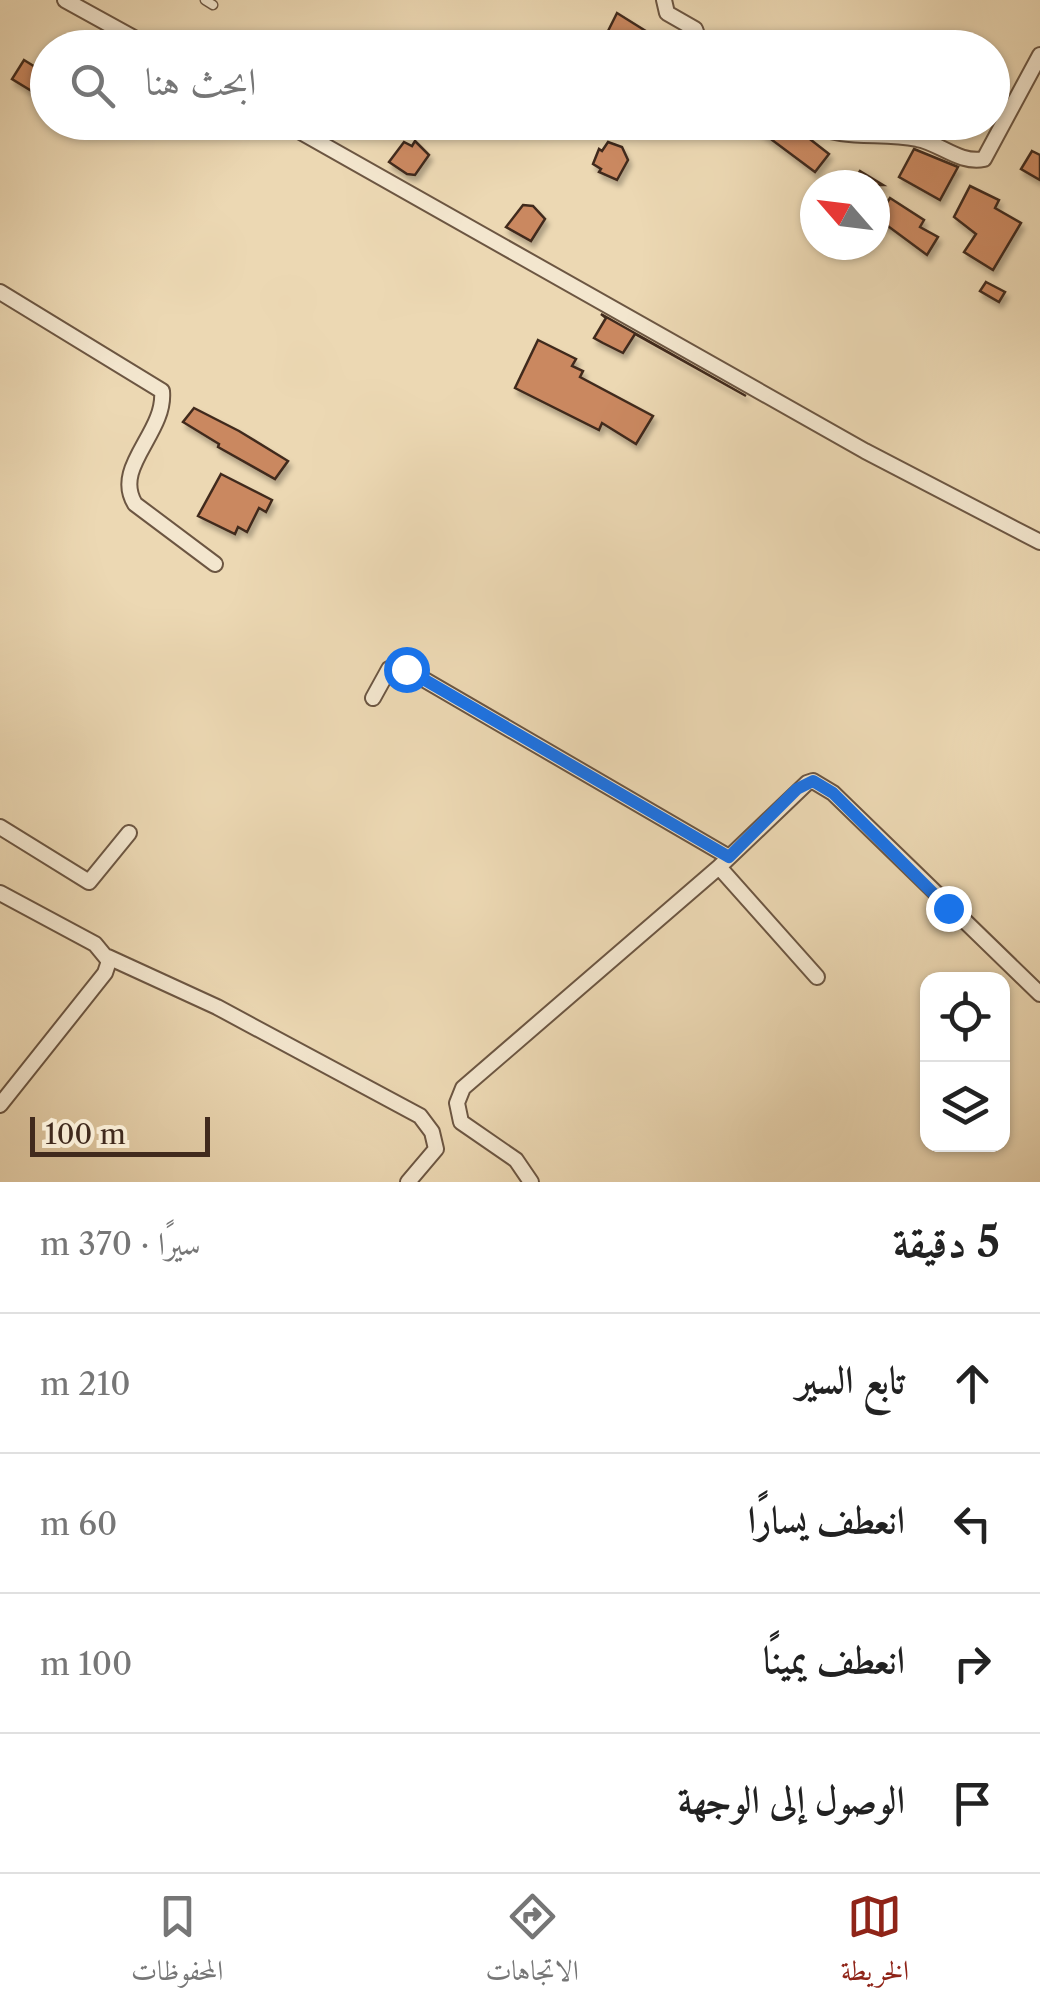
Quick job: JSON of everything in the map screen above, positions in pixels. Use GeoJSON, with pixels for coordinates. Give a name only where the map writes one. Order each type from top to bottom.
{"type":"FeatureCollection","features":[{"type":"Feature","properties":{"kind":"street"},"geometry":{"type":"LineString","coordinates":[[65,0],[119,30]]}},
{"type":"Feature","properties":{"kind":"street"},"geometry":{"type":"LineString","coordinates":[[664,0],[667,13],[697,30]]}},
{"type":"Feature","properties":{"kind":"street"},"geometry":{"type":"LineString","coordinates":[[1010,111],[1040,56]]}},
{"type":"Feature","properties":{"kind":"street"},"geometry":{"type":"LineString","coordinates":[[316,140],[866,450],[1040,542]]}},
{"type":"Feature","properties":{"kind":"street"},"geometry":{"type":"LineString","coordinates":[[920,140],[962,158],[984,159],[994,140]]}},
{"type":"Feature","properties":{"kind":"street"},"geometry":{"type":"LineString","coordinates":[[0,292],[162,391],[160,422],[127,479],[128,493],[134,504],[215,564]]}},
{"type":"Feature","properties":{"kind":"street"},"geometry":{"type":"LineString","coordinates":[[373,698],[389,668],[406,669],[724,862],[816,977]]}},
{"type":"Feature","properties":{"kind":"street"},"geometry":{"type":"LineString","coordinates":[[530,1182],[516,1160],[460,1122],[457,1103],[463,1088],[724,862],[797,789],[813,781],[822,785],[1040,994]]}},
{"type":"Feature","properties":{"kind":"street"},"geometry":{"type":"LineString","coordinates":[[0,828],[89,882],[129,833]]}},
{"type":"Feature","properties":{"kind":"street"},"geometry":{"type":"LineString","coordinates":[[0,893],[95,944],[108,957],[217,1006],[420,1116],[432,1132],[436,1148],[408,1182]]}},
{"type":"Feature","properties":{"kind":"street"},"geometry":{"type":"LineString","coordinates":[[0,1105],[105,972],[108,957]]}},
{"type":"Feature","properties":{"kind":"building"},"geometry":{"type":"Polygon","coordinates":[[[617,13],[644,30],[608,30],[617,13]]]}},
{"type":"Feature","properties":{"kind":"building"},"geometry":{"type":"Polygon","coordinates":[[[24,60],[30,64],[30,90],[12,79],[24,60]]]}},
{"type":"Feature","properties":{"kind":"building"},"geometry":{"type":"Polygon","coordinates":[[[772,140],[811,140],[829,154],[812,170],[772,140]]]}},
{"type":"Feature","properties":{"kind":"building"},"geometry":{"type":"Polygon","coordinates":[[[415,141],[429,155],[415,175],[389,162],[404,142],[412,146],[415,141]]]}},
{"type":"Feature","properties":{"kind":"building"},"geometry":{"type":"Polygon","coordinates":[[[608,142],[622,147],[628,160],[617,180],[599,172],[601,169],[593,164],[599,149],[602,151],[608,142]]]}},
{"type":"Feature","properties":{"kind":"building"},"geometry":{"type":"Polygon","coordinates":[[[914,149],[958,167],[940,200],[899,177],[914,149]]]}},
{"type":"Feature","properties":{"kind":"building"},"geometry":{"type":"Polygon","coordinates":[[[1032,151],[1040,155],[1040,180],[1021,169],[1032,151]]]}},
{"type":"Feature","properties":{"kind":"building"},"geometry":{"type":"Polygon","coordinates":[[[970,186],[999,200],[995,208],[1021,223],[993,270],[964,252],[976,234],[954,217],[970,186]]]}},
{"type":"Feature","properties":{"kind":"building"},"geometry":{"type":"Polygon","coordinates":[[[890,198],[924,220],[920,227],[938,237],[927,255],[890,228],[890,198]]]}},
{"type":"Feature","properties":{"kind":"building"},"geometry":{"type":"Polygon","coordinates":[[[523,205],[533,206],[545,219],[531,241],[506,227],[523,205]]]}},
{"type":"Feature","properties":{"kind":"building"},"geometry":{"type":"Polygon","coordinates":[[[986,282],[1005,292],[999,302],[980,291],[986,282]]]}},
{"type":"Feature","properties":{"kind":"building"},"geometry":{"type":"Polygon","coordinates":[[[601,314],[746,396],[635,334],[623,353],[594,338],[606,318],[601,314]]]}},
{"type":"Feature","properties":{"kind":"building"},"geometry":{"type":"Polygon","coordinates":[[[538,340],[576,359],[572,366],[583,371],[580,377],[653,416],[636,444],[602,423],[599,430],[515,388],[538,340]]]}},
{"type":"Feature","properties":{"kind":"building"},"geometry":{"type":"Polygon","coordinates":[[[194,408],[288,461],[275,479],[218,447],[219,444],[183,422],[194,408]]]}},
{"type":"Feature","properties":{"kind":"building"},"geometry":{"type":"Polygon","coordinates":[[[221,474],[272,500],[266,512],[259,508],[247,532],[238,527],[235,534],[198,516],[221,474]]]}},
{"type":"Feature","properties":{"kind":"route"},"geometry":{"type":"LineString","coordinates":[[406,669],[644,812],[729,857],[797,789],[813,781],[833,793],[948,908]]}}]}
